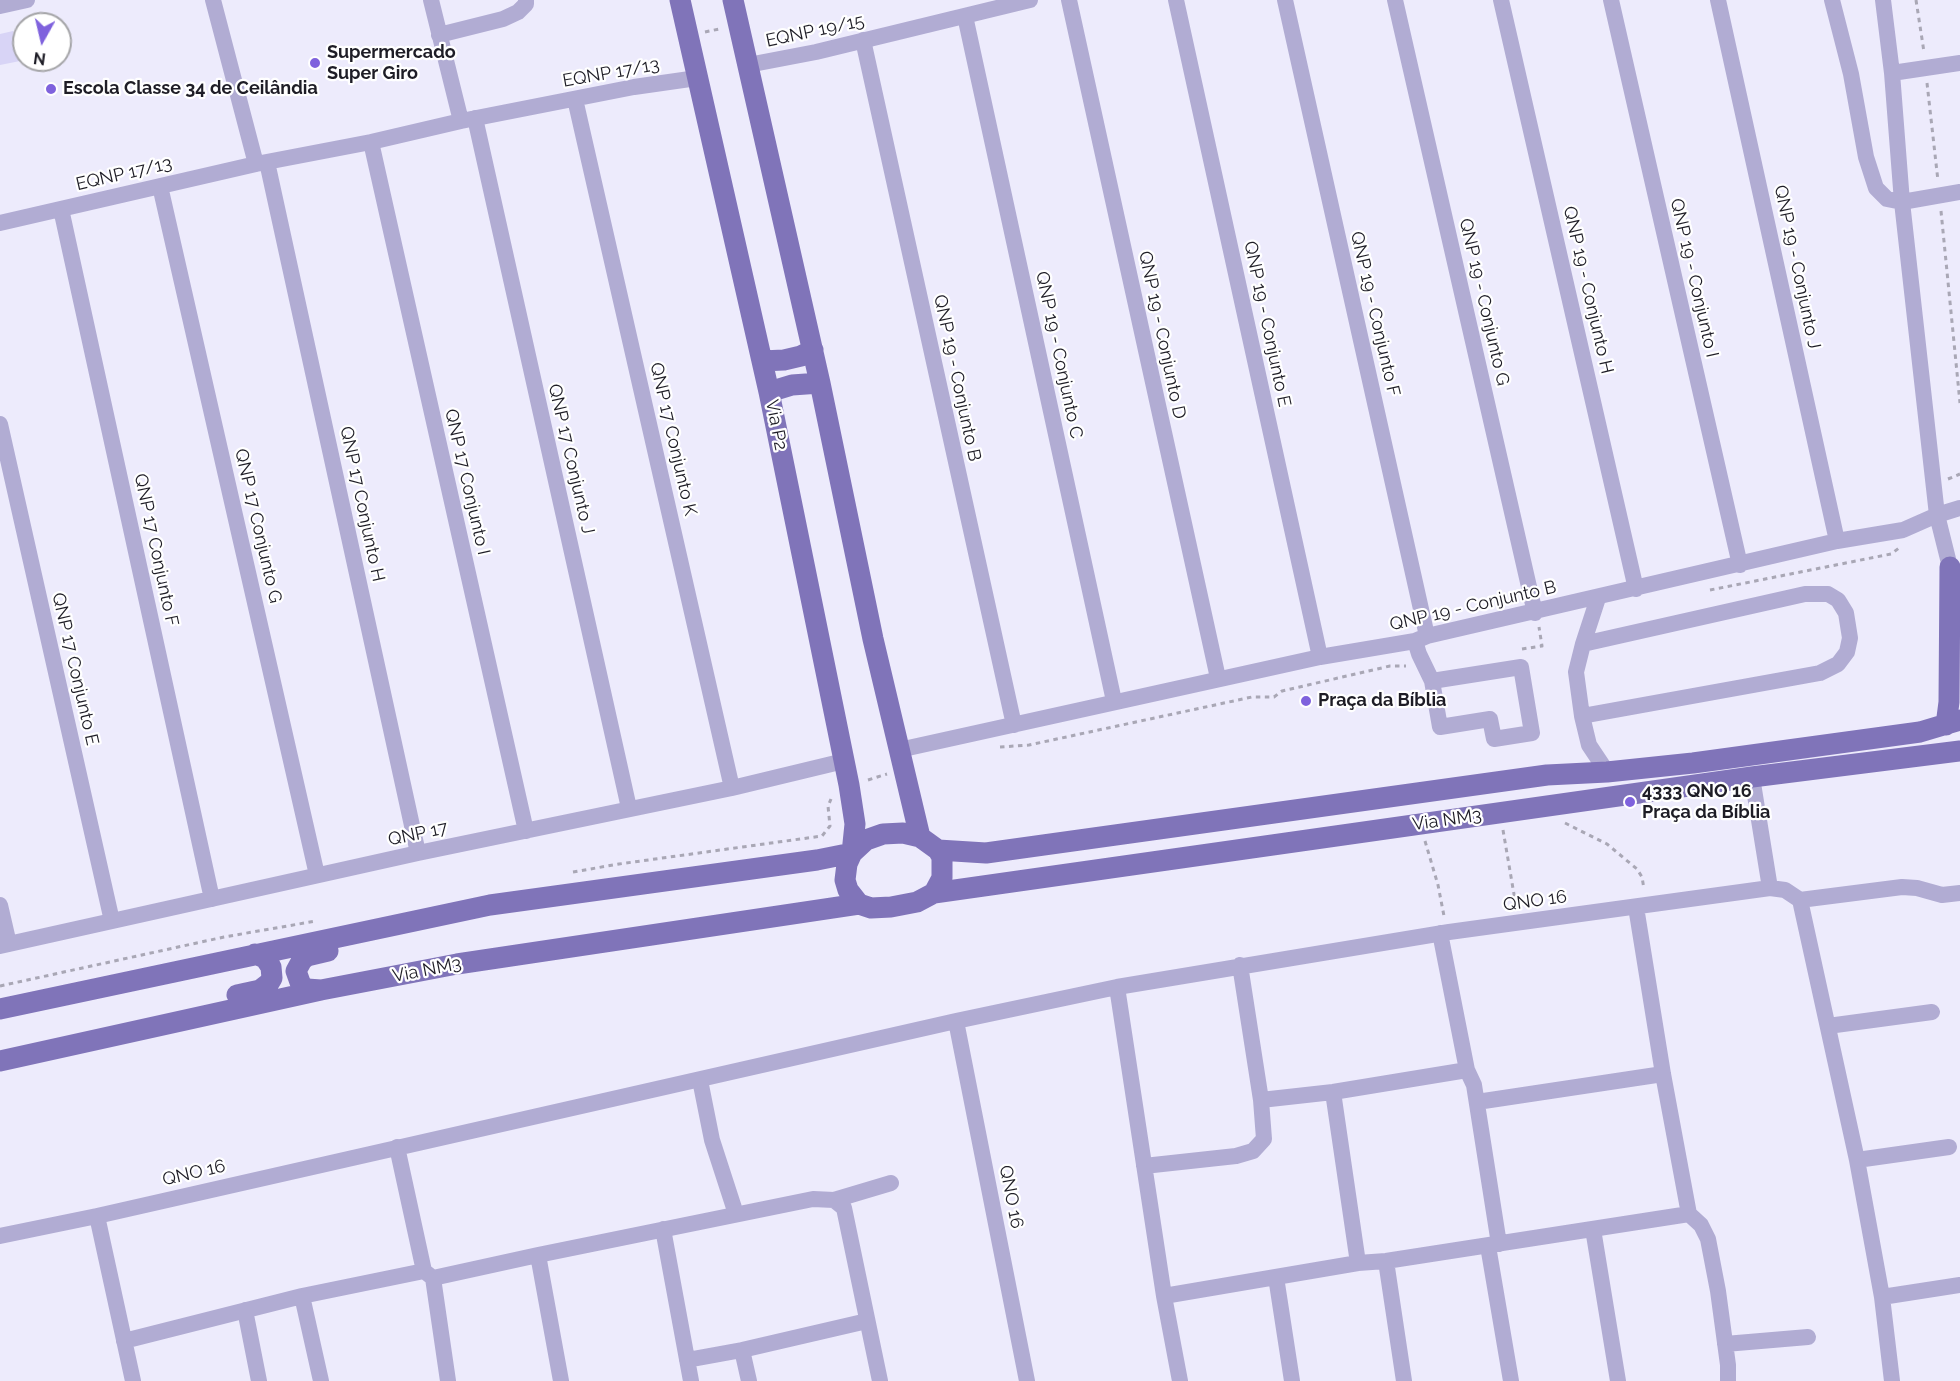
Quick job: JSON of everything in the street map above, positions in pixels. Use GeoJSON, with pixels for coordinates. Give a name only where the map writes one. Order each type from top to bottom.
{"type":"FeatureCollection","features":[{"type":"Feature","properties":{"kind":"main road","name":"Via P2"},"geometry":{"type":"LineString","coordinates":[[680,0],[769,392],[849,785],[855,824],[852,853]]}},
{"type":"Feature","properties":{"kind":"main road"},"geometry":{"type":"LineString","coordinates":[[733,0],[813,350],[873,639],[920,837]]}},
{"type":"Feature","properties":{"kind":"main road"},"geometry":{"type":"LineString","coordinates":[[762,362],[801,356],[813,350]]}},
{"type":"Feature","properties":{"kind":"main road"},"geometry":{"type":"LineString","coordinates":[[769,392],[781,387],[820,383]]}},
{"type":"Feature","properties":{"kind":"main road"},"geometry":{"type":"LineString","coordinates":[[1950,567],[1949,702],[1953,722]]}},
{"type":"Feature","properties":{"kind":"main road","name":"Via NM3"},"geometry":{"type":"LineString","coordinates":[[938,850],[986,853],[1535,777],[1693,763],[1920,732],[1953,722]]}},
{"type":"Feature","properties":{"kind":"main road","name":"Via NM3"},"geometry":{"type":"LineString","coordinates":[[934,893],[1752,777],[1960,751]]}},
{"type":"Feature","properties":{"kind":"main road"},"geometry":{"type":"LineString","coordinates":[[903,833],[920,837],[938,850],[944,866],[942,878],[934,893],[916,902],[891,908],[871,908],[859,904],[848,890],[845,880],[847,864],[852,853],[866,840],[883,834],[903,833]]}},
{"type":"Feature","properties":{"kind":"main road"},"geometry":{"type":"LineString","coordinates":[[0,1009],[490,905],[817,860],[852,853]]}},
{"type":"Feature","properties":{"kind":"main road","name":"Via NM3"},"geometry":{"type":"LineString","coordinates":[[0,1061],[321,990],[457,964],[859,904]]}},
{"type":"Feature","properties":{"kind":"main road"},"geometry":{"type":"LineString","coordinates":[[321,990],[307,989],[297,979],[298,965],[307,956],[429,929],[490,905]]}},
{"type":"Feature","properties":{"kind":"main road"},"geometry":{"type":"LineString","coordinates":[[100,1040],[169,1010],[260,990],[269,983],[272,972],[265,958],[255,954]]}},
{"type":"Feature","properties":{"kind":"street"},"geometry":{"type":"LineString","coordinates":[[213,0],[262,163]]}},
{"type":"Feature","properties":{"kind":"street"},"geometry":{"type":"LineString","coordinates":[[431,0],[439,35],[468,119]]}},
{"type":"Feature","properties":{"kind":"street"},"geometry":{"type":"LineString","coordinates":[[439,35],[503,19],[518,12],[526,4],[526,0]]}},
{"type":"Feature","properties":{"kind":"street","name":"EQNP 19/15"},"geometry":{"type":"LineString","coordinates":[[748,65],[1030,0]]}},
{"type":"Feature","properties":{"kind":"street","name":"QNP 19 - Conjunto D"},"geometry":{"type":"LineString","coordinates":[[1069,0],[1218,678]]}},
{"type":"Feature","properties":{"kind":"street","name":"QNP 19 - Conjunto E"},"geometry":{"type":"LineString","coordinates":[[1176,0],[1320,657]]}},
{"type":"Feature","properties":{"kind":"street","name":"QNP 19 - Conjunto F"},"geometry":{"type":"LineString","coordinates":[[1285,0],[1421,639],[1424,666],[1432,681],[1440,728],[1490,719],[1494,740],[1532,733],[1521,667],[1432,681]]}},
{"type":"Feature","properties":{"kind":"street","name":"QNP 19 - Conjunto G"},"geometry":{"type":"LineString","coordinates":[[1395,0],[1537,618]]}},
{"type":"Feature","properties":{"kind":"street","name":"QNP 19 - Conjunto H"},"geometry":{"type":"LineString","coordinates":[[1501,0],[1636,589]]}},
{"type":"Feature","properties":{"kind":"street","name":"QNP 19 - Conjunto I"},"geometry":{"type":"LineString","coordinates":[[1611,0],[1740,565]]}},
{"type":"Feature","properties":{"kind":"street","name":"QNP 19 - Conjunto J"},"geometry":{"type":"LineString","coordinates":[[1718,0],[1837,542]]}},
{"type":"Feature","properties":{"kind":"street"},"geometry":{"type":"LineString","coordinates":[[1832,0],[1851,74],[1866,157],[1876,188],[1887,200],[1902,202],[1960,192]]}},
{"type":"Feature","properties":{"kind":"street"},"geometry":{"type":"LineString","coordinates":[[1883,0],[1892,73],[1902,202],[1937,515],[1960,608]]}},
{"type":"Feature","properties":{"kind":"street"},"geometry":{"type":"LineString","coordinates":[[0,6],[22,1]]}},
{"type":"Feature","properties":{"kind":"street","name":"QNP 19 - Conjunto C"},"geometry":{"type":"LineString","coordinates":[[965,16],[1114,702]]}},
{"type":"Feature","properties":{"kind":"street","name":"QNP 19 - Conjunto B"},"geometry":{"type":"LineString","coordinates":[[863,40],[1014,725]]}},
{"type":"Feature","properties":{"kind":"street"},"geometry":{"type":"LineString","coordinates":[[1892,73],[1960,63]]}},
{"type":"Feature","properties":{"kind":"street","name":"EQNP 17/13"},"geometry":{"type":"LineString","coordinates":[[0,223],[468,119],[697,78]]}},
{"type":"Feature","properties":{"kind":"street","name":"QNP 17 Conjunto K"},"geometry":{"type":"LineString","coordinates":[[575,99],[732,788]]}},
{"type":"Feature","properties":{"kind":"street","name":"QNP 17 Conjunto J"},"geometry":{"type":"LineString","coordinates":[[468,119],[629,808]]}},
{"type":"Feature","properties":{"kind":"street","name":"QNP 17 Conjunto I"},"geometry":{"type":"LineString","coordinates":[[371,142],[526,831]]}},
{"type":"Feature","properties":{"kind":"street","name":"QNP 17 Conjunto H"},"geometry":{"type":"LineString","coordinates":[[262,163],[418,854]]}},
{"type":"Feature","properties":{"kind":"street","name":"QNP 17 Conjunto G"},"geometry":{"type":"LineString","coordinates":[[160,186],[317,875]]}},
{"type":"Feature","properties":{"kind":"street","name":"QNP 17 Conjunto F"},"geometry":{"type":"LineString","coordinates":[[61,209],[212,899]]}},
{"type":"Feature","properties":{"kind":"street","name":"QNP 17 Conjunto E"},"geometry":{"type":"LineString","coordinates":[[0,424],[112,921]]}},
{"type":"Feature","properties":{"kind":"street","name":"QNP 19 - Conjunto B"},"geometry":{"type":"LineString","coordinates":[[901,760],[1014,725],[1218,678],[1537,618],[1598,598],[1837,542],[1903,530],[1960,508]]}},
{"type":"Feature","properties":{"kind":"street"},"geometry":{"type":"LineString","coordinates":[[1950,567],[1960,587]]}},
{"type":"Feature","properties":{"kind":"street"},"geometry":{"type":"LineString","coordinates":[[1582,716],[1820,673],[1838,664],[1847,652],[1850,638],[1846,613],[1838,600],[1828,594],[1805,594],[1583,644]]}},
{"type":"Feature","properties":{"kind":"street"},"geometry":{"type":"LineString","coordinates":[[1598,598],[1576,672],[1582,716],[1589,745],[1607,772]]}},
{"type":"Feature","properties":{"kind":"street","name":"QNP 17"},"geometry":{"type":"LineString","coordinates":[[4,945],[317,875],[732,788],[844,761]]}},
{"type":"Feature","properties":{"kind":"street"},"geometry":{"type":"LineString","coordinates":[[1752,777],[1770,888]]}},
{"type":"Feature","properties":{"kind":"street"},"geometry":{"type":"LineString","coordinates":[[1892,1381],[1882,1297],[1857,1160],[1800,900],[1902,887],[1917,888],[1942,895],[1960,893]]}},
{"type":"Feature","properties":{"kind":"street","name":"QNO 16"},"geometry":{"type":"LineString","coordinates":[[0,1236],[1117,987],[1445,933],[1770,888],[1785,890],[1800,900]]}},
{"type":"Feature","properties":{"kind":"street"},"geometry":{"type":"LineString","coordinates":[[0,905],[4,945]]}},
{"type":"Feature","properties":{"kind":"street"},"geometry":{"type":"LineString","coordinates":[[1641,906],[1663,1074],[1689,1214],[1701,1225],[1708,1239],[1718,1291],[1728,1381]]}},
{"type":"Feature","properties":{"kind":"street"},"geometry":{"type":"LineString","coordinates":[[1445,933],[1467,1070],[1474,1085],[1477,1101],[1511,1381]]}},
{"type":"Feature","properties":{"kind":"street"},"geometry":{"type":"LineString","coordinates":[[1144,1166],[1236,1156],[1253,1151],[1264,1139],[1261,1100],[1240,965]]}},
{"type":"Feature","properties":{"kind":"street"},"geometry":{"type":"LineString","coordinates":[[1117,987],[1164,1296],[1180,1381]]}},
{"type":"Feature","properties":{"kind":"street"},"geometry":{"type":"LineString","coordinates":[[1828,1026],[1932,1012]]}},
{"type":"Feature","properties":{"kind":"street","name":"QNO 16"},"geometry":{"type":"LineString","coordinates":[[957,1021],[1027,1381]]}},
{"type":"Feature","properties":{"kind":"street"},"geometry":{"type":"LineString","coordinates":[[1261,1100],[1333,1092],[1467,1070]]}},
{"type":"Feature","properties":{"kind":"street"},"geometry":{"type":"LineString","coordinates":[[1477,1101],[1663,1074]]}},
{"type":"Feature","properties":{"kind":"street"},"geometry":{"type":"LineString","coordinates":[[699,1080],[712,1140],[736,1214]]}},
{"type":"Feature","properties":{"kind":"street"},"geometry":{"type":"LineString","coordinates":[[1333,1092],[1358,1263]]}},
{"type":"Feature","properties":{"kind":"street"},"geometry":{"type":"LineString","coordinates":[[397,1147],[428,1275],[448,1381]]}},
{"type":"Feature","properties":{"kind":"street"},"geometry":{"type":"LineString","coordinates":[[1857,1160],[1949,1147]]}},
{"type":"Feature","properties":{"kind":"street"},"geometry":{"type":"LineString","coordinates":[[124,1341],[302,1296],[538,1255],[813,1199],[834,1200],[891,1183]]}},
{"type":"Feature","properties":{"kind":"street"},"geometry":{"type":"LineString","coordinates":[[834,1200],[844,1208],[880,1381]]}},
{"type":"Feature","properties":{"kind":"street"},"geometry":{"type":"LineString","coordinates":[[1164,1296],[1358,1263],[1386,1262],[1689,1214]]}},
{"type":"Feature","properties":{"kind":"street"},"geometry":{"type":"LineString","coordinates":[[97,1216],[133,1381]]}},
{"type":"Feature","properties":{"kind":"street"},"geometry":{"type":"LineString","coordinates":[[663,1228],[691,1381]]}},
{"type":"Feature","properties":{"kind":"street"},"geometry":{"type":"LineString","coordinates":[[1593,1229],[1618,1381]]}},
{"type":"Feature","properties":{"kind":"street"},"geometry":{"type":"LineString","coordinates":[[538,1255],[561,1381]]}},
{"type":"Feature","properties":{"kind":"street"},"geometry":{"type":"LineString","coordinates":[[1386,1262],[1404,1381]]}},
{"type":"Feature","properties":{"kind":"street"},"geometry":{"type":"LineString","coordinates":[[1276,1277],[1292,1381]]}},
{"type":"Feature","properties":{"kind":"street"},"geometry":{"type":"LineString","coordinates":[[1882,1297],[1960,1285]]}},
{"type":"Feature","properties":{"kind":"street"},"geometry":{"type":"LineString","coordinates":[[302,1296],[321,1381]]}},
{"type":"Feature","properties":{"kind":"street"},"geometry":{"type":"LineString","coordinates":[[245,1311],[259,1381]]}},
{"type":"Feature","properties":{"kind":"street"},"geometry":{"type":"LineString","coordinates":[[687,1360],[742,1350],[867,1321]]}},
{"type":"Feature","properties":{"kind":"street"},"geometry":{"type":"LineString","coordinates":[[1725,1344],[1808,1337]]}},
{"type":"Feature","properties":{"kind":"street"},"geometry":{"type":"LineString","coordinates":[[742,1350],[749,1381]]}},
{"type":"Feature","properties":{"kind":"path"},"geometry":{"type":"LineString","coordinates":[[688,36],[739,25]]}},
{"type":"Feature","properties":{"kind":"path"},"geometry":{"type":"LineString","coordinates":[[1518,650],[1542,646],[1537,618]]}},
{"type":"Feature","properties":{"kind":"path"},"geometry":{"type":"LineString","coordinates":[[994,747],[1029,745],[1252,697],[1274,697],[1282,691],[1390,666],[1424,666]]}},
{"type":"Feature","properties":{"kind":"path"},"geometry":{"type":"LineString","coordinates":[[564,874],[619,864],[822,836],[830,826],[830,801],[836,794],[849,785],[901,760]]}},
{"type":"Feature","properties":{"kind":"path"},"geometry":{"type":"LineString","coordinates":[[1562,823],[1572,825],[1607,844],[1637,868],[1642,877],[1641,906]]}},
{"type":"Feature","properties":{"kind":"path"},"geometry":{"type":"LineString","coordinates":[[1503,828],[1520,923]]}},
{"type":"Feature","properties":{"kind":"path"},"geometry":{"type":"LineString","coordinates":[[1424,839],[1438,885],[1445,933]]}},
{"type":"Feature","properties":{"kind":"path"},"geometry":{"type":"LineString","coordinates":[[0,986],[224,937],[315,921]]}},
{"type":"Feature","properties":{"kind":"shaded area"},"geometry":{"type":"Polygon","coordinates":[[[12,31],[12,63],[0,65],[0,34],[12,31]]]}},
{"type":"Feature","properties":{"kind":"place","name":"Supermercado Super Giro"},"geometry":{"type":"Point","coordinates":[315,63]}},
{"type":"Feature","properties":{"kind":"place","name":"Escola Classe 34 de Ceilândia"},"geometry":{"type":"Point","coordinates":[51,89]}},
{"type":"Feature","properties":{"kind":"place","name":"Praça da Bíblia"},"geometry":{"type":"Point","coordinates":[1306,701]}},
{"type":"Feature","properties":{"kind":"place","name":"4333 QNO 16 Praça da Bíblia"},"geometry":{"type":"Point","coordinates":[1630,802]}}]}
